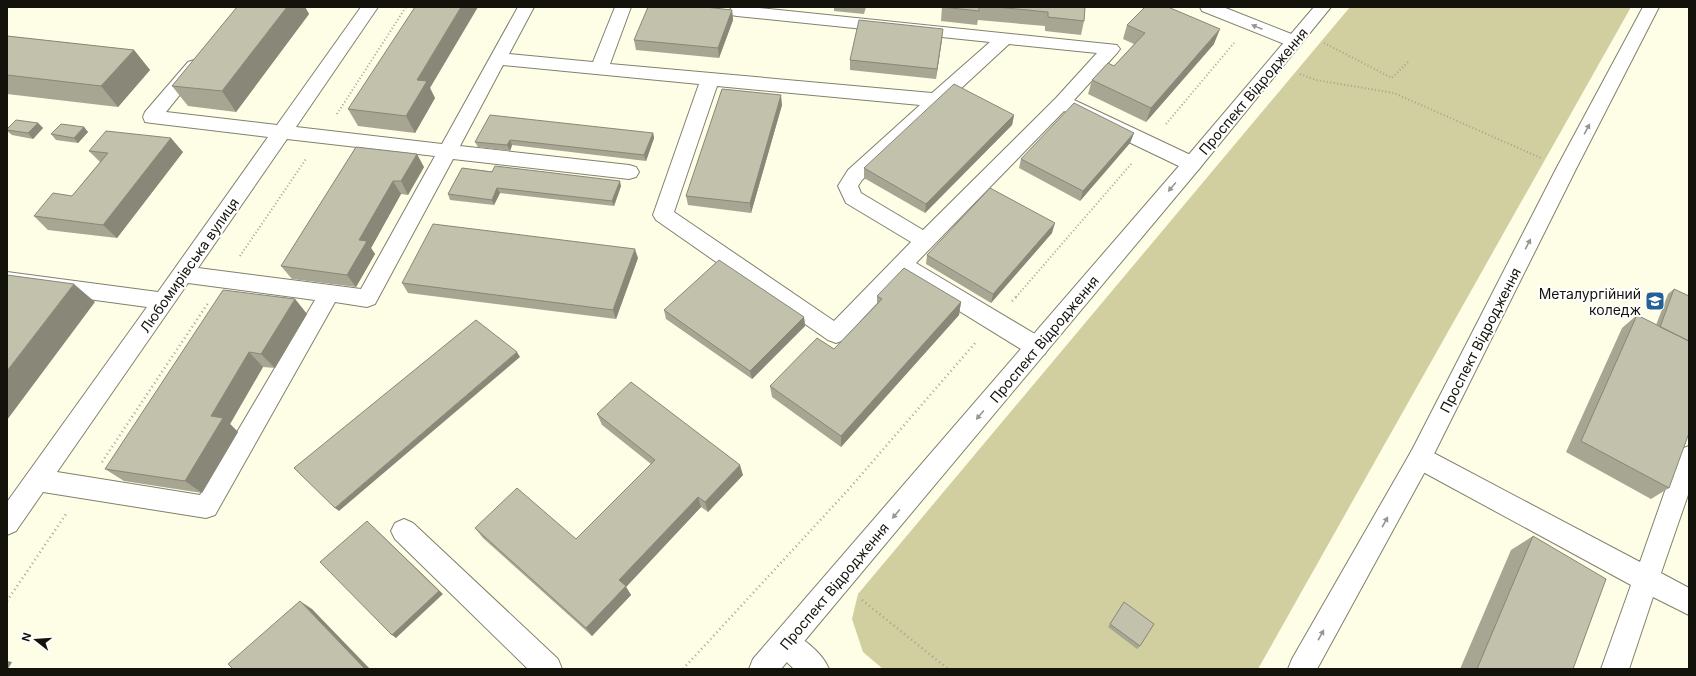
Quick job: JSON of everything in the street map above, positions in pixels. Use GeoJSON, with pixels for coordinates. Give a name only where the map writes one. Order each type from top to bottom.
{"type":"FeatureCollection","features":[{"type":"Feature","properties":{"kind":"main road","name":"Любомирівська вулиця"},"geometry":{"type":"LineString","coordinates":[[7,523],[370,7]]}},
{"type":"Feature","properties":{"kind":"main road"},"geometry":{"type":"LineString","coordinates":[[182,274],[367,298],[526,7]]}},
{"type":"Feature","properties":{"kind":"main road"},"geometry":{"type":"LineString","coordinates":[[599,68],[624,7]]}},
{"type":"Feature","properties":{"kind":"main road"},"geometry":{"type":"LineString","coordinates":[[1208,7],[1300,34]]}},
{"type":"Feature","properties":{"kind":"main road","name":"Проспект Відродження"},"geometry":{"type":"LineString","coordinates":[[763,669],[1192,164],[1323,7]]}},
{"type":"Feature","properties":{"kind":"main road","name":"Проспект Відродження"},"geometry":{"type":"LineString","coordinates":[[1302,669],[1420,458],[1566,169],[1651,7]]}},
{"type":"Feature","properties":{"kind":"main road"},"geometry":{"type":"LineString","coordinates":[[710,79],[663,215],[836,334],[1062,102],[1110,49],[737,11]]}},
{"type":"Feature","properties":{"kind":"main road"},"geometry":{"type":"LineString","coordinates":[[925,241],[853,198],[848,186],[855,175],[1005,38]]}},
{"type":"Feature","properties":{"kind":"main road"},"geometry":{"type":"LineString","coordinates":[[206,51],[152,117],[630,172]]}},
{"type":"Feature","properties":{"kind":"main road"},"geometry":{"type":"LineString","coordinates":[[498,59],[936,100]]}},
{"type":"Feature","properties":{"kind":"main road"},"geometry":{"type":"LineString","coordinates":[[1062,102],[1192,164]]}},
{"type":"Feature","properties":{"kind":"main road"},"geometry":{"type":"LineString","coordinates":[[902,265],[1037,347]]}},
{"type":"Feature","properties":{"kind":"main road"},"geometry":{"type":"LineString","coordinates":[[7,280],[163,301]]}},
{"type":"Feature","properties":{"kind":"main road"},"geometry":{"type":"LineString","coordinates":[[37,480],[206,507],[329,294]]}},
{"type":"Feature","properties":{"kind":"main road"},"geometry":{"type":"LineString","coordinates":[[1615,669],[1689,457]]}},
{"type":"Feature","properties":{"kind":"main road"},"geometry":{"type":"LineString","coordinates":[[1420,458],[1689,602]]}},
{"type":"Feature","properties":{"kind":"main road"},"geometry":{"type":"LineString","coordinates":[[404,531],[548,669]]}},
{"type":"Feature","properties":{"kind":"main road"},"geometry":{"type":"LineString","coordinates":[[785,644],[815,669]]}},
{"type":"Feature","properties":{"kind":"path"},"geometry":{"type":"LineString","coordinates":[[1300,34],[1316,39],[1392,78],[1409,61]]}},
{"type":"Feature","properties":{"kind":"path"},"geometry":{"type":"LineString","coordinates":[[1275,63],[1316,80],[1394,93],[1566,169]]}},
{"type":"Feature","properties":{"kind":"path"},"geometry":{"type":"LineString","coordinates":[[839,581],[948,669]]}},
{"type":"Feature","properties":{"kind":"shaded area"},"geometry":{"type":"Polygon","coordinates":[[[1350,7],[1631,7],[1258,669],[883,669],[863,652],[852,619],[858,594],[1350,7]]]}},
{"type":"Feature","properties":{"kind":"building"},"geometry":{"type":"Polygon","coordinates":[[[237,7],[287,7],[222,91],[172,86],[237,7]]]}},
{"type":"Feature","properties":{"kind":"building"},"geometry":{"type":"Polygon","coordinates":[[[415,7],[461,7],[417,80],[427,81],[406,116],[348,109],[415,7]]]}},
{"type":"Feature","properties":{"kind":"building"},"geometry":{"type":"Polygon","coordinates":[[[648,7],[705,7],[732,10],[718,48],[634,40],[648,7]]]}},
{"type":"Feature","properties":{"kind":"building"},"geometry":{"type":"Polygon","coordinates":[[[942,7],[979,7],[979,11],[942,7]]]}},
{"type":"Feature","properties":{"kind":"building"},"geometry":{"type":"Polygon","coordinates":[[[996,7],[1085,7],[1084,21],[1048,17],[1048,12],[996,7]]]}},
{"type":"Feature","properties":{"kind":"building"},"geometry":{"type":"Polygon","coordinates":[[[1145,7],[1168,7],[1220,29],[1151,108],[1092,80],[1108,63],[1114,66],[1145,33],[1127,25],[1145,7]]]}},
{"type":"Feature","properties":{"kind":"building"},"geometry":{"type":"Polygon","coordinates":[[[859,20],[943,29],[937,69],[850,60],[859,20]]]}},
{"type":"Feature","properties":{"kind":"building"},"geometry":{"type":"Polygon","coordinates":[[[7,36],[134,50],[101,86],[7,75],[7,36]]]}},
{"type":"Feature","properties":{"kind":"building"},"geometry":{"type":"Polygon","coordinates":[[[954,84],[1014,115],[926,204],[864,168],[954,84]]]}},
{"type":"Feature","properties":{"kind":"building"},"geometry":{"type":"Polygon","coordinates":[[[722,89],[781,95],[750,203],[686,196],[722,89]]]}},
{"type":"Feature","properties":{"kind":"building"},"geometry":{"type":"Polygon","coordinates":[[[1074,103],[1134,133],[1083,191],[1021,159],[1074,103]]]}},
{"type":"Feature","properties":{"kind":"building"},"geometry":{"type":"Polygon","coordinates":[[[490,115],[653,133],[644,155],[510,140],[507,145],[475,142],[490,115]]]}},
{"type":"Feature","properties":{"kind":"building"},"geometry":{"type":"Polygon","coordinates":[[[16,120],[38,123],[28,133],[7,130],[16,120]]]}},
{"type":"Feature","properties":{"kind":"building"},"geometry":{"type":"Polygon","coordinates":[[[61,124],[84,127],[74,138],[51,134],[61,124]]]}},
{"type":"Feature","properties":{"kind":"building"},"geometry":{"type":"Polygon","coordinates":[[[106,131],[171,138],[103,225],[34,216],[53,193],[72,196],[108,153],[89,151],[106,131]]]}},
{"type":"Feature","properties":{"kind":"building"},"geometry":{"type":"Polygon","coordinates":[[[356,147],[417,154],[401,181],[393,181],[359,240],[367,241],[347,275],[281,266],[356,147]]]}},
{"type":"Feature","properties":{"kind":"building"},"geometry":{"type":"Polygon","coordinates":[[[495,166],[620,181],[612,201],[497,188],[492,200],[448,194],[462,168],[492,172],[495,166]]]}},
{"type":"Feature","properties":{"kind":"building"},"geometry":{"type":"Polygon","coordinates":[[[990,188],[1055,223],[993,294],[927,255],[990,188]]]}},
{"type":"Feature","properties":{"kind":"building"},"geometry":{"type":"Polygon","coordinates":[[[433,224],[635,249],[613,310],[402,283],[433,224]]]}},
{"type":"Feature","properties":{"kind":"building"},"geometry":{"type":"Polygon","coordinates":[[[719,260],[804,317],[750,371],[664,310],[719,260]]]}},
{"type":"Feature","properties":{"kind":"building"},"geometry":{"type":"Polygon","coordinates":[[[904,268],[961,302],[841,436],[770,386],[817,338],[834,349],[882,299],[877,296],[904,268]]]}},
{"type":"Feature","properties":{"kind":"building"},"geometry":{"type":"Polygon","coordinates":[[[7,275],[74,284],[7,371],[7,275]]]}},
{"type":"Feature","properties":{"kind":"building"},"geometry":{"type":"Polygon","coordinates":[[[1674,289],[1689,296],[1689,341],[1660,327],[1674,289]]]}},
{"type":"Feature","properties":{"kind":"building"},"geometry":{"type":"Polygon","coordinates":[[[223,290],[295,299],[261,354],[249,352],[211,416],[223,418],[185,481],[105,469],[223,290]]]}},
{"type":"Feature","properties":{"kind":"building"},"geometry":{"type":"Polygon","coordinates":[[[1637,315],[1689,341],[1689,433],[1669,488],[1581,441],[1637,315]]]}},
{"type":"Feature","properties":{"kind":"building"},"geometry":{"type":"Polygon","coordinates":[[[476,320],[517,352],[335,508],[294,468],[476,320]]]}},
{"type":"Feature","properties":{"kind":"building"},"geometry":{"type":"Polygon","coordinates":[[[631,382],[740,465],[705,502],[698,497],[619,580],[626,586],[586,628],[475,528],[517,488],[576,539],[655,460],[597,414],[631,382]]]}},
{"type":"Feature","properties":{"kind":"building"},"geometry":{"type":"Polygon","coordinates":[[[367,521],[439,591],[392,635],[320,562],[367,521]]]}},
{"type":"Feature","properties":{"kind":"building"},"geometry":{"type":"Polygon","coordinates":[[[1533,536],[1606,579],[1573,669],[1477,669],[1533,536]]]}},
{"type":"Feature","properties":{"kind":"building"},"geometry":{"type":"Polygon","coordinates":[[[300,601],[365,669],[233,669],[228,664],[300,601]]]}},
{"type":"Feature","properties":{"kind":"building"},"geometry":{"type":"Polygon","coordinates":[[[1124,602],[1154,624],[1140,646],[1110,624],[1124,602]]]}},
{"type":"Feature","properties":{"kind":"place","name":"Металургійний коледж"},"geometry":{"type":"Point","coordinates":[1655,301]}}]}
